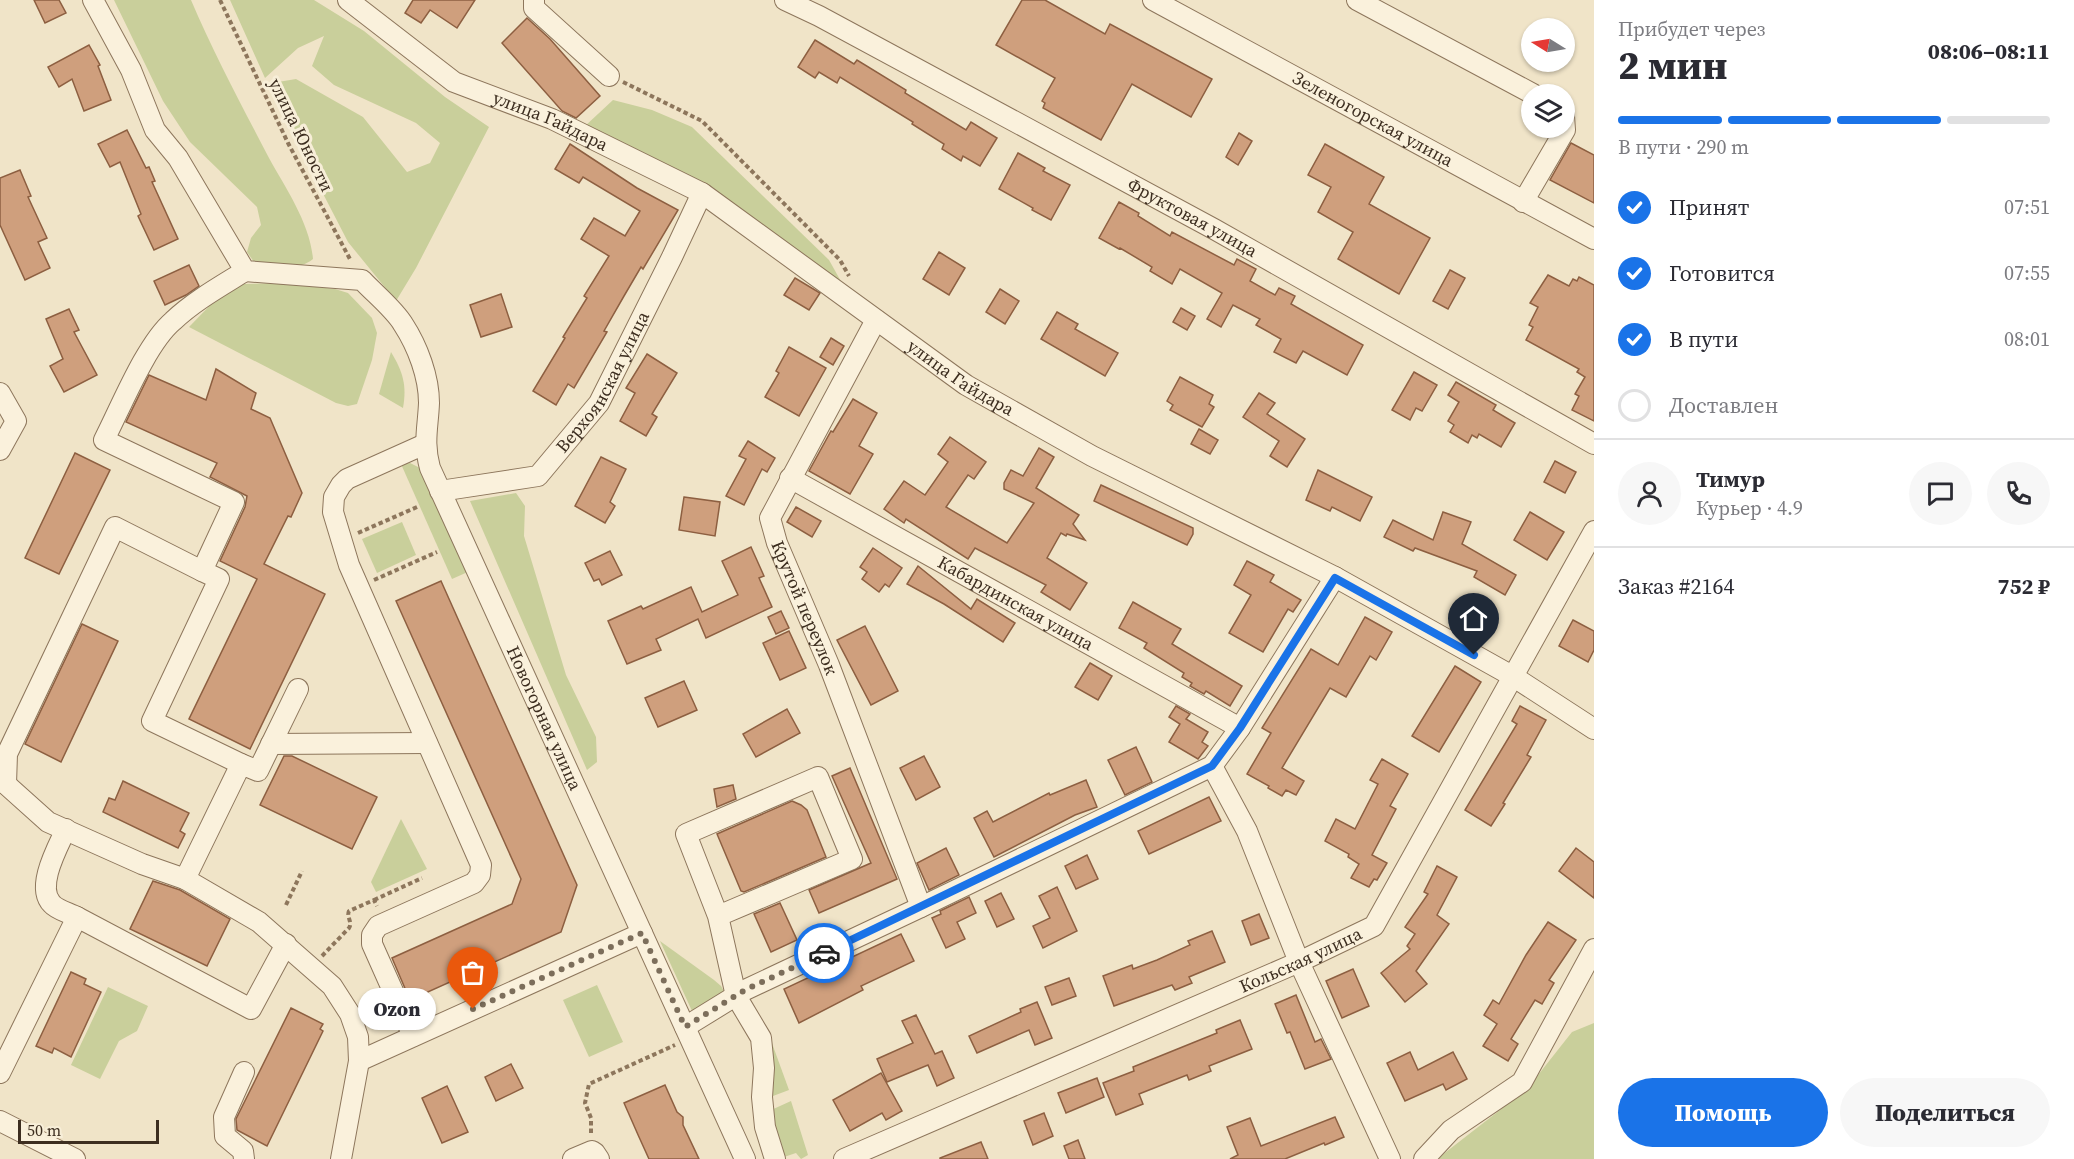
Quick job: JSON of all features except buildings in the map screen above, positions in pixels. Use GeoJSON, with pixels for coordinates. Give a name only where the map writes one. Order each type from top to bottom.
{"type":"FeatureCollection","features":[{"type":"Feature","properties":{"kind":"street"},"geometry":{"type":"LineString","coordinates":[[93,0],[131,70],[155,130],[178,158],[245,271]]}},
{"type":"Feature","properties":{"kind":"street","name":"улица Гайдара"},"geometry":{"type":"LineString","coordinates":[[348,0],[454,82],[552,119],[702,193],[966,385],[1082,451],[1335,578],[1514,677],[1594,729]]}},
{"type":"Feature","properties":{"kind":"street"},"geometry":{"type":"LineString","coordinates":[[534,0],[534,8],[609,75]]}},
{"type":"Feature","properties":{"kind":"street","name":"Фруктовая улица"},"geometry":{"type":"LineString","coordinates":[[785,0],[840,27],[1214,229],[1594,444]]}},
{"type":"Feature","properties":{"kind":"street","name":"Зеленогорская улица"},"geometry":{"type":"LineString","coordinates":[[1153,0],[1594,239]]}},
{"type":"Feature","properties":{"kind":"street"},"geometry":{"type":"LineString","coordinates":[[1357,0],[1521,88]]}},
{"type":"Feature","properties":{"kind":"street"},"geometry":{"type":"LineString","coordinates":[[1524,202],[1560,138]]}},
{"type":"Feature","properties":{"kind":"street","name":"Верхоянская улица"},"geometry":{"type":"LineString","coordinates":[[440,491],[538,476],[599,403],[702,193]]}},
{"type":"Feature","properties":{"kind":"street"},"geometry":{"type":"LineString","coordinates":[[202,571],[234,502],[104,440],[139,371],[154,345],[172,322],[207,295],[245,271],[362,280]]}},
{"type":"Feature","properties":{"kind":"street","name":"Новогорная улица"},"geometry":{"type":"LineString","coordinates":[[362,280],[403,323],[425,371],[429,404],[425,444],[430,468],[642,933],[683,1034],[745,1159]]}},
{"type":"Feature","properties":{"kind":"street","name":"Крутой переулок"},"geometry":{"type":"LineString","coordinates":[[876,320],[770,518],[777,543],[829,665],[921,907]]}},
{"type":"Feature","properties":{"kind":"street"},"geometry":{"type":"LineString","coordinates":[[0,393],[16,421],[0,450]]}},
{"type":"Feature","properties":{"kind":"street"},"geometry":{"type":"LineString","coordinates":[[413,1036],[372,944],[373,931],[378,926],[474,883],[481,870],[479,860],[357,588],[333,512],[334,497],[347,479],[425,444]]}},
{"type":"Feature","properties":{"kind":"street","name":"Кабардинская улица"},"geometry":{"type":"LineString","coordinates":[[790,478],[1240,728]]}},
{"type":"Feature","properties":{"kind":"street"},"geometry":{"type":"LineString","coordinates":[[298,689],[258,771],[152,721],[219,579],[115,527],[7,754],[3,782],[48,822],[142,864],[185,879],[259,922],[332,986],[350,1014],[358,1037],[359,1061],[341,1159]]}},
{"type":"Feature","properties":{"kind":"street","name":"Кольская улица"},"geometry":{"type":"LineString","coordinates":[[844,1159],[1299,962],[1374,926],[1594,531]]}},
{"type":"Feature","properties":{"kind":"street"},"geometry":{"type":"LineString","coordinates":[[683,1034],[735,996],[1212,766],[1240,728],[1335,578]]}},
{"type":"Feature","properties":{"kind":"street"},"geometry":{"type":"LineString","coordinates":[[271,744],[427,743]]}},
{"type":"Feature","properties":{"kind":"street"},"geometry":{"type":"LineString","coordinates":[[185,879],[241,764]]}},
{"type":"Feature","properties":{"kind":"street"},"geometry":{"type":"LineString","coordinates":[[1212,766],[1247,831],[1299,962],[1390,1159]]}},
{"type":"Feature","properties":{"kind":"street"},"geometry":{"type":"LineString","coordinates":[[718,916],[852,859],[818,777],[686,834],[718,916],[735,996],[760,1038],[764,1068],[762,1096],[765,1127],[775,1159]]}},
{"type":"Feature","properties":{"kind":"street"},"geometry":{"type":"LineString","coordinates":[[66,829],[46,877],[46,891],[52,904],[251,1009],[286,944]]}},
{"type":"Feature","properties":{"kind":"street"},"geometry":{"type":"LineString","coordinates":[[0,1073],[77,917]]}},
{"type":"Feature","properties":{"kind":"street"},"geometry":{"type":"LineString","coordinates":[[359,1061],[642,933]]}},
{"type":"Feature","properties":{"kind":"street"},"geometry":{"type":"LineString","coordinates":[[1424,1159],[1451,1130],[1522,1082],[1594,949]]}},
{"type":"Feature","properties":{"kind":"street"},"geometry":{"type":"LineString","coordinates":[[244,1072],[224,1117],[225,1137],[243,1151],[244,1159]]}},
{"type":"Feature","properties":{"kind":"street"},"geometry":{"type":"LineString","coordinates":[[0,1121],[75,1159]]}},
{"type":"Feature","properties":{"kind":"path","name":"улица Юности"},"geometry":{"type":"LineString","coordinates":[[220,0],[288,143],[362,280]]}},
{"type":"Feature","properties":{"kind":"path"},"geometry":{"type":"LineString","coordinates":[[609,75],[702,121],[840,260],[852,280]]}},
{"type":"Feature","properties":{"kind":"path"},"geometry":{"type":"LineString","coordinates":[[341,541],[417,507]]}},
{"type":"Feature","properties":{"kind":"path"},"geometry":{"type":"LineString","coordinates":[[357,588],[437,552]]}},
{"type":"Feature","properties":{"kind":"path"},"geometry":{"type":"LineString","coordinates":[[286,905],[302,871]]}},
{"type":"Feature","properties":{"kind":"path"},"geometry":{"type":"LineString","coordinates":[[374,900],[422,878]]}},
{"type":"Feature","properties":{"kind":"path"},"geometry":{"type":"LineString","coordinates":[[312,968],[349,928],[351,924],[349,911],[366,904]]}},
{"type":"Feature","properties":{"kind":"path"},"geometry":{"type":"LineString","coordinates":[[587,1156],[591,1118],[585,1103],[589,1084],[683,1034]]}},
{"type":"Feature","properties":{"kind":"green space"},"geometry":{"type":"Polygon","coordinates":[[[114,0],[191,0],[228,80],[302,219],[313,259],[293,266],[254,262],[247,252],[251,238],[261,225],[257,207],[190,142],[163,101],[114,0]]]}},
{"type":"Feature","properties":{"kind":"green space"},"geometry":{"type":"Polygon","coordinates":[[[230,0],[314,0],[364,31],[445,97],[489,127],[416,268],[396,301],[348,242],[271,93],[278,82],[296,79],[363,117],[407,172],[430,163],[440,143],[416,123],[334,85],[312,66],[324,36],[298,48],[265,78],[230,0]]]}},
{"type":"Feature","properties":{"kind":"green space"},"geometry":{"type":"Polygon","coordinates":[[[613,100],[652,110],[692,127],[829,260],[843,285],[584,127],[613,100]]]}},
{"type":"Feature","properties":{"kind":"green space"},"geometry":{"type":"Polygon","coordinates":[[[281,283],[335,289],[348,293],[372,318],[377,333],[372,360],[357,404],[348,406],[336,403],[189,327],[221,294],[243,284],[281,283]]]}},
{"type":"Feature","properties":{"kind":"green space"},"geometry":{"type":"Polygon","coordinates":[[[391,352],[403,379],[403,408],[379,394],[391,352]]]}},
{"type":"Feature","properties":{"kind":"green space"},"geometry":{"type":"Polygon","coordinates":[[[410,463],[422,469],[470,571],[452,579],[401,464],[410,463]]]}},
{"type":"Feature","properties":{"kind":"green space"},"geometry":{"type":"Polygon","coordinates":[[[516,493],[525,506],[524,536],[566,675],[596,737],[597,762],[587,770],[470,501],[516,493]]]}},
{"type":"Feature","properties":{"kind":"green space"},"geometry":{"type":"Polygon","coordinates":[[[402,522],[416,555],[377,573],[362,539],[402,522]]]}},
{"type":"Feature","properties":{"kind":"green space"},"geometry":{"type":"Polygon","coordinates":[[[401,819],[427,869],[376,892],[371,882],[401,819]]]}},
{"type":"Feature","properties":{"kind":"green space"},"geometry":{"type":"Polygon","coordinates":[[[660,941],[714,980],[726,995],[692,1011],[660,941]]]}},
{"type":"Feature","properties":{"kind":"green space"},"geometry":{"type":"Polygon","coordinates":[[[597,985],[623,1042],[589,1057],[563,1000],[597,985]]]}},
{"type":"Feature","properties":{"kind":"green space"},"geometry":{"type":"Polygon","coordinates":[[[108,987],[148,1006],[137,1031],[119,1041],[100,1079],[71,1065],[108,987]]]}},
{"type":"Feature","properties":{"kind":"green space"},"geometry":{"type":"Polygon","coordinates":[[[1594,1023],[1594,1159],[1437,1159],[1527,1089],[1572,1032],[1594,1023]]]}},
{"type":"Feature","properties":{"kind":"green space"},"geometry":{"type":"Polygon","coordinates":[[[769,1035],[789,1090],[765,1099],[769,1035]]]}},
{"type":"Feature","properties":{"kind":"green space"},"geometry":{"type":"Polygon","coordinates":[[[791,1101],[808,1155],[801,1159],[796,1153],[781,1158],[769,1111],[791,1101]]]}},
{"type":"Feature","properties":{"kind":"way so far"},"geometry":{"type":"LineString","coordinates":[[473,1009],[642,933],[685,1027],[745,990],[824,953]]}},
{"type":"Feature","properties":{"kind":"place","name":"Ozon"},"geometry":{"type":"Point","coordinates":[473,1009]}},
{"type":"Feature","properties":{"kind":"route"},"geometry":{"type":"LineString","coordinates":[[824,953],[1212,766],[1240,728],[1335,578],[1474,655]]}}]}
